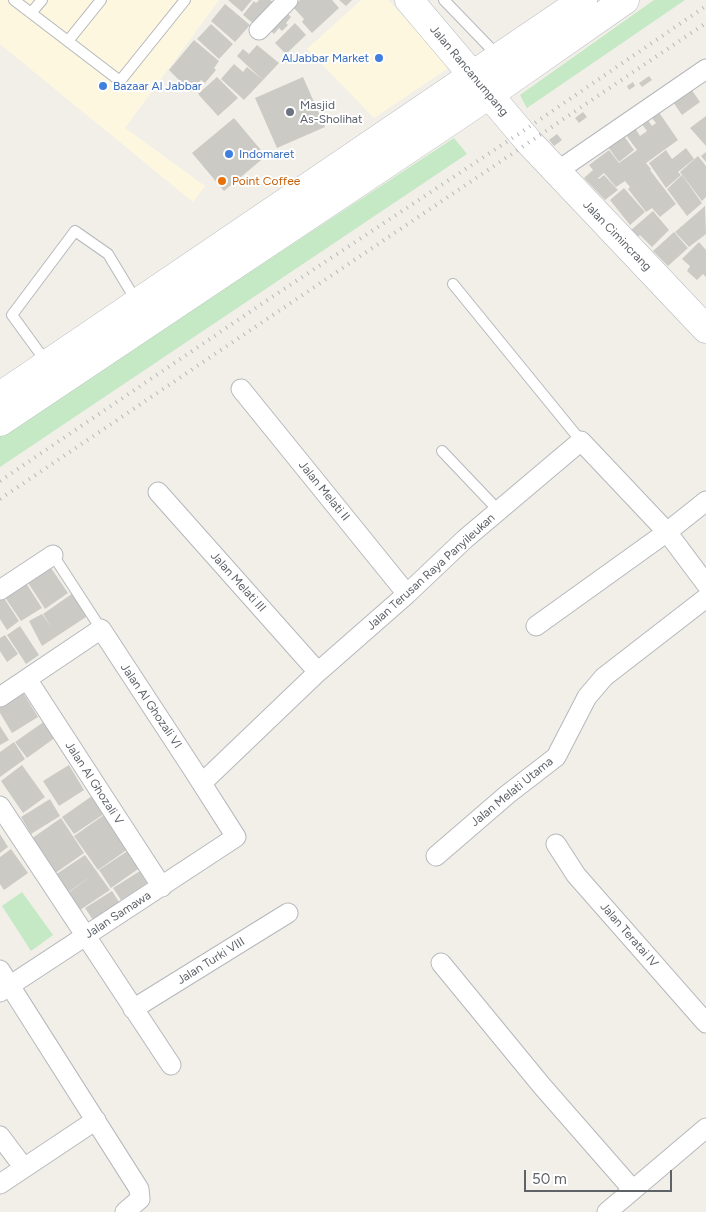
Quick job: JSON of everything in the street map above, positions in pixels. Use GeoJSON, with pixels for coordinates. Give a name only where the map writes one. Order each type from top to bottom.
{"type":"FeatureCollection","features":[{"type":"Feature","properties":{"kind":"street"},"geometry":{"type":"LineString","coordinates":[[259,30],[288,0]]}},
{"type":"Feature","properties":{"kind":"street","name":"Jalan Rancanumpang"},"geometry":{"type":"LineString","coordinates":[[409,0],[529,142]]}},
{"type":"Feature","properties":{"kind":"street"},"geometry":{"type":"LineString","coordinates":[[0,422],[480,86],[499,57],[583,0]]}},
{"type":"Feature","properties":{"kind":"street"},"geometry":{"type":"LineString","coordinates":[[0,396],[138,303],[480,86],[625,0]]}},
{"type":"Feature","properties":{"kind":"street"},"geometry":{"type":"LineString","coordinates":[[556,172],[706,69]]}},
{"type":"Feature","properties":{"kind":"street","name":"Jalan Cimincrang"},"geometry":{"type":"LineString","coordinates":[[529,142],[706,329]]}},
{"type":"Feature","properties":{"kind":"street","name":"Jalan Melati II"},"geometry":{"type":"LineString","coordinates":[[241,389],[407,594]]}},
{"type":"Feature","properties":{"kind":"street"},"geometry":{"type":"LineString","coordinates":[[581,441],[667,532],[706,584]]}},
{"type":"Feature","properties":{"kind":"street","name":"Jalan Terusan Raya Panyileukan"},"geometry":{"type":"LineString","coordinates":[[202,783],[318,672],[465,540],[581,441]]}},
{"type":"Feature","properties":{"kind":"street","name":"Jalan Melati III"},"geometry":{"type":"LineString","coordinates":[[158,492],[318,672]]}},
{"type":"Feature","properties":{"kind":"street"},"geometry":{"type":"LineString","coordinates":[[536,626],[667,532],[706,501]]}},
{"type":"Feature","properties":{"kind":"street"},"geometry":{"type":"LineString","coordinates":[[0,590],[53,555]]}},
{"type":"Feature","properties":{"kind":"street","name":"Jalan Melati Utama"},"geometry":{"type":"LineString","coordinates":[[436,856],[508,794],[556,757],[587,696],[604,677],[706,598]]}},
{"type":"Feature","properties":{"kind":"street"},"geometry":{"type":"LineString","coordinates":[[0,697],[101,629]]}},
{"type":"Feature","properties":{"kind":"street","name":"Jalan Al Ghozali VI"},"geometry":{"type":"LineString","coordinates":[[101,629],[202,783]]}},
{"type":"Feature","properties":{"kind":"street","name":"Jalan Al Ghozali V"},"geometry":{"type":"LineString","coordinates":[[27,679],[162,887]]}},
{"type":"Feature","properties":{"kind":"street","name":"Jalan Samawa"},"geometry":{"type":"LineString","coordinates":[[3,982],[86,936],[236,837],[202,783]]}},
{"type":"Feature","properties":{"kind":"street"},"geometry":{"type":"LineString","coordinates":[[0,806],[171,1065]]}},
{"type":"Feature","properties":{"kind":"street","name":"Jalan Teratai IV"},"geometry":{"type":"LineString","coordinates":[[556,844],[576,875],[706,1023]]}},
{"type":"Feature","properties":{"kind":"street","name":"Jalan Turki VIII"},"geometry":{"type":"LineString","coordinates":[[134,1009],[288,913]]}},
{"type":"Feature","properties":{"kind":"street"},"geometry":{"type":"LineString","coordinates":[[441,963],[542,1086],[633,1190]]}},
{"type":"Feature","properties":{"kind":"street"},"geometry":{"type":"LineString","coordinates":[[3,982],[96,1120],[139,1189],[140,1199],[125,1212]]}},
{"type":"Feature","properties":{"kind":"street"},"geometry":{"type":"LineString","coordinates":[[0,1184],[96,1120]]}},
{"type":"Feature","properties":{"kind":"street"},"geometry":{"type":"LineString","coordinates":[[607,1212],[706,1128]]}},
{"type":"Feature","properties":{"kind":"street"},"geometry":{"type":"LineString","coordinates":[[0,1136],[24,1168]]}},
{"type":"Feature","properties":{"kind":"lane"},"geometry":{"type":"LineString","coordinates":[[14,0],[120,81],[185,0]]}},
{"type":"Feature","properties":{"kind":"lane"},"geometry":{"type":"LineString","coordinates":[[31,13],[42,0]]}},
{"type":"Feature","properties":{"kind":"lane"},"geometry":{"type":"LineString","coordinates":[[68,41],[101,0]]}},
{"type":"Feature","properties":{"kind":"lane"},"geometry":{"type":"LineString","coordinates":[[444,0],[499,57]]}},
{"type":"Feature","properties":{"kind":"lane"},"geometry":{"type":"LineString","coordinates":[[47,364],[12,315],[75,231],[108,254],[138,303]]}},
{"type":"Feature","properties":{"kind":"lane"},"geometry":{"type":"LineString","coordinates":[[453,284],[581,441]]}},
{"type":"Feature","properties":{"kind":"lane"},"geometry":{"type":"LineString","coordinates":[[442,451],[499,511]]}},
{"type":"Feature","properties":{"kind":"lane"},"geometry":{"type":"LineString","coordinates":[[53,555],[101,629]]}},
{"type":"Feature","properties":{"kind":"shaded area","name":"Bazaar Al Jabbar"},"geometry":{"type":"Polygon","coordinates":[[[0,0],[219,0],[125,128],[205,186],[193,202],[0,44],[0,0]]]}},
{"type":"Feature","properties":{"kind":"shaded area","name":"AlJabbar Market"},"geometry":{"type":"Polygon","coordinates":[[[361,0],[388,0],[450,67],[374,118],[307,49],[361,0]]]}},
{"type":"Feature","properties":{"kind":"green space"},"geometry":{"type":"Polygon","coordinates":[[[654,0],[685,0],[527,108],[520,95],[654,0]]]}},
{"type":"Feature","properties":{"kind":"green space"},"geometry":{"type":"Polygon","coordinates":[[[454,138],[467,154],[0,467],[0,436],[454,138]]]}},
{"type":"Feature","properties":{"kind":"green space"},"geometry":{"type":"Polygon","coordinates":[[[22,892],[53,935],[31,951],[2,906],[22,892]]]}},
{"type":"Feature","properties":{"kind":"building"},"geometry":{"type":"Polygon","coordinates":[[[228,0],[252,0],[242,12],[228,0]]]}},
{"type":"Feature","properties":{"kind":"building"},"geometry":{"type":"Polygon","coordinates":[[[259,0],[270,0],[275,3],[255,25],[243,15],[254,1],[256,3],[259,0]]]}},
{"type":"Feature","properties":{"kind":"building"},"geometry":{"type":"Polygon","coordinates":[[[300,0],[332,0],[339,8],[312,33],[302,22],[304,19],[293,7],[300,0]]]}},
{"type":"Feature","properties":{"kind":"building"},"geometry":{"type":"Polygon","coordinates":[[[339,0],[352,0],[346,6],[339,0]]]}},
{"type":"Feature","properties":{"kind":"building"},"geometry":{"type":"Polygon","coordinates":[[[225,4],[250,25],[235,42],[211,21],[225,4]]]}},
{"type":"Feature","properties":{"kind":"building"},"geometry":{"type":"Polygon","coordinates":[[[283,9],[291,17],[286,23],[288,25],[282,31],[279,28],[274,34],[267,27],[283,9]]]}},
{"type":"Feature","properties":{"kind":"building"},"geometry":{"type":"Polygon","coordinates":[[[295,23],[306,35],[286,54],[275,43],[295,23]]]}},
{"type":"Feature","properties":{"kind":"building"},"geometry":{"type":"Polygon","coordinates":[[[211,24],[233,44],[219,59],[197,39],[211,24]]]}},
{"type":"Feature","properties":{"kind":"building"},"geometry":{"type":"Polygon","coordinates":[[[194,40],[219,61],[214,68],[216,70],[205,83],[201,80],[191,92],[169,70],[194,40]]]}},
{"type":"Feature","properties":{"kind":"building"},"geometry":{"type":"Polygon","coordinates":[[[257,45],[279,63],[263,80],[237,56],[243,49],[249,54],[257,45]]]}},
{"type":"Feature","properties":{"kind":"building"},"geometry":{"type":"Polygon","coordinates":[[[234,64],[243,72],[247,67],[263,80],[244,100],[221,79],[234,64]]]}},
{"type":"Feature","properties":{"kind":"building"},"geometry":{"type":"Polygon","coordinates":[[[649,76],[652,80],[642,87],[639,83],[649,76]]]}},
{"type":"Feature","properties":{"kind":"building"},"geometry":{"type":"Polygon","coordinates":[[[217,77],[238,98],[218,116],[198,94],[217,77]]]}},
{"type":"Feature","properties":{"kind":"building","name":"Masjid As-Sholihat"},"geometry":{"type":"Polygon","coordinates":[[[303,77],[325,127],[277,148],[255,98],[303,77]]]}},
{"type":"Feature","properties":{"kind":"building"},"geometry":{"type":"Polygon","coordinates":[[[633,82],[635,86],[629,90],[627,86],[633,82]]]}},
{"type":"Feature","properties":{"kind":"building"},"geometry":{"type":"Polygon","coordinates":[[[689,86],[700,102],[682,115],[671,99],[689,86]]]}},
{"type":"Feature","properties":{"kind":"building"},"geometry":{"type":"Polygon","coordinates":[[[658,111],[678,140],[646,163],[676,204],[660,217],[652,208],[646,212],[628,189],[630,187],[625,181],[616,187],[604,173],[598,178],[604,175],[618,190],[605,200],[584,178],[593,170],[589,165],[609,150],[619,163],[637,150],[626,135],[635,128],[640,136],[647,131],[641,123],[647,119],[652,126],[656,123],[651,117],[658,111]]]}},
{"type":"Feature","properties":{"kind":"building"},"geometry":{"type":"Polygon","coordinates":[[[583,112],[587,117],[579,123],[575,118],[583,112]]]}},
{"type":"Feature","properties":{"kind":"building"},"geometry":{"type":"Polygon","coordinates":[[[706,116],[706,146],[690,128],[706,116]]]}},
{"type":"Feature","properties":{"kind":"building","name":"Indomaret"},"geometry":{"type":"Polygon","coordinates":[[[234,118],[266,156],[224,191],[192,153],[234,118]]]}},
{"type":"Feature","properties":{"kind":"building"},"geometry":{"type":"Polygon","coordinates":[[[557,134],[562,140],[554,146],[549,140],[557,134]]]}},
{"type":"Feature","properties":{"kind":"building"},"geometry":{"type":"Polygon","coordinates":[[[624,136],[634,150],[619,162],[606,144],[624,136]]]}},
{"type":"Feature","properties":{"kind":"building"},"geometry":{"type":"Polygon","coordinates":[[[686,148],[694,159],[678,172],[681,175],[666,188],[649,163],[666,150],[672,159],[686,148]]]}},
{"type":"Feature","properties":{"kind":"building"},"geometry":{"type":"Polygon","coordinates":[[[706,152],[706,162],[701,156],[706,152]]]}},
{"type":"Feature","properties":{"kind":"building"},"geometry":{"type":"Polygon","coordinates":[[[698,156],[706,166],[706,197],[702,201],[680,172],[698,156]]]}},
{"type":"Feature","properties":{"kind":"building"},"geometry":{"type":"Polygon","coordinates":[[[682,175],[702,203],[687,216],[667,189],[682,175]]]}},
{"type":"Feature","properties":{"kind":"building"},"geometry":{"type":"Polygon","coordinates":[[[624,188],[645,212],[630,225],[610,200],[624,188]]]}},
{"type":"Feature","properties":{"kind":"building"},"geometry":{"type":"Polygon","coordinates":[[[705,206],[706,234],[689,247],[675,232],[705,206]]]}},
{"type":"Feature","properties":{"kind":"building"},"geometry":{"type":"Polygon","coordinates":[[[653,211],[669,230],[652,247],[640,235],[638,237],[631,230],[653,211]]]}},
{"type":"Feature","properties":{"kind":"building"},"geometry":{"type":"Polygon","coordinates":[[[674,232],[688,248],[668,266],[653,251],[674,232]]]}},
{"type":"Feature","properties":{"kind":"building"},"geometry":{"type":"Polygon","coordinates":[[[699,242],[706,250],[706,277],[703,274],[697,280],[687,271],[690,266],[682,259],[699,242]]]}},
{"type":"Feature","properties":{"kind":"building"},"geometry":{"type":"Polygon","coordinates":[[[47,562],[68,593],[45,609],[25,578],[47,562]]]}},
{"type":"Feature","properties":{"kind":"building"},"geometry":{"type":"Polygon","coordinates":[[[26,583],[42,608],[21,621],[4,596],[26,583]]]}},
{"type":"Feature","properties":{"kind":"building"},"geometry":{"type":"Polygon","coordinates":[[[73,593],[86,617],[42,646],[29,621],[42,614],[52,628],[43,614],[73,593]]]}},
{"type":"Feature","properties":{"kind":"building"},"geometry":{"type":"Polygon","coordinates":[[[2,595],[19,621],[7,630],[0,619],[0,597],[2,595]]]}},
{"type":"Feature","properties":{"kind":"building"},"geometry":{"type":"Polygon","coordinates":[[[20,626],[39,655],[26,664],[7,635],[20,626]]]}},
{"type":"Feature","properties":{"kind":"building"},"geometry":{"type":"Polygon","coordinates":[[[5,635],[18,654],[7,662],[0,651],[0,638],[5,635]]]}},
{"type":"Feature","properties":{"kind":"building"},"geometry":{"type":"Polygon","coordinates":[[[22,691],[38,717],[12,733],[0,713],[0,706],[22,691]]]}},
{"type":"Feature","properties":{"kind":"building"},"geometry":{"type":"Polygon","coordinates":[[[45,721],[56,737],[27,758],[15,742],[45,721]]]}},
{"type":"Feature","properties":{"kind":"building"},"geometry":{"type":"Polygon","coordinates":[[[0,726],[9,740],[0,745],[0,726]]]}},
{"type":"Feature","properties":{"kind":"building"},"geometry":{"type":"Polygon","coordinates":[[[14,742],[25,759],[0,777],[0,752],[14,742]]]}},
{"type":"Feature","properties":{"kind":"building"},"geometry":{"type":"Polygon","coordinates":[[[22,765],[45,797],[23,813],[1,781],[22,765]]]}},
{"type":"Feature","properties":{"kind":"building"},"geometry":{"type":"Polygon","coordinates":[[[69,765],[84,790],[59,806],[43,781],[69,765]]]}},
{"type":"Feature","properties":{"kind":"building"},"geometry":{"type":"Polygon","coordinates":[[[92,796],[104,814],[74,834],[62,817],[92,796]]]}},
{"type":"Feature","properties":{"kind":"building"},"geometry":{"type":"Polygon","coordinates":[[[50,799],[60,816],[31,834],[21,817],[50,799]]]}},
{"type":"Feature","properties":{"kind":"building"},"geometry":{"type":"Polygon","coordinates":[[[104,815],[128,849],[98,870],[74,836],[104,815]]]}},
{"type":"Feature","properties":{"kind":"building"},"geometry":{"type":"Polygon","coordinates":[[[61,818],[84,853],[54,874],[31,839],[61,818]]]}},
{"type":"Feature","properties":{"kind":"building"},"geometry":{"type":"Polygon","coordinates":[[[0,834],[8,847],[0,853],[0,834]]]}},
{"type":"Feature","properties":{"kind":"building"},"geometry":{"type":"Polygon","coordinates":[[[11,849],[28,873],[4,890],[0,884],[0,857],[11,849]]]}},
{"type":"Feature","properties":{"kind":"building"},"geometry":{"type":"Polygon","coordinates":[[[129,850],[141,867],[111,888],[99,870],[129,850]]]}},
{"type":"Feature","properties":{"kind":"building"},"geometry":{"type":"Polygon","coordinates":[[[85,855],[110,890],[80,910],[68,893],[94,874],[67,893],[55,875],[85,855]]]}},
{"type":"Feature","properties":{"kind":"building"},"geometry":{"type":"Polygon","coordinates":[[[140,871],[147,883],[121,900],[113,888],[140,871]]]}},
{"type":"Feature","properties":{"kind":"building"},"geometry":{"type":"Polygon","coordinates":[[[112,891],[119,902],[93,920],[85,908],[112,891]]]}},
{"type":"Feature","properties":{"kind":"railway"},"geometry":{"type":"LineString","coordinates":[[0,481],[266,301],[520,133],[706,6]]}},
{"type":"Feature","properties":{"kind":"railway"},"geometry":{"type":"LineString","coordinates":[[0,499],[706,23]]}},
{"type":"Feature","properties":{"kind":"place","name":"AlJabbar Market"},"geometry":{"type":"Point","coordinates":[379,58]}},
{"type":"Feature","properties":{"kind":"place","name":"Bazaar Al Jabbar"},"geometry":{"type":"Point","coordinates":[103,86]}},
{"type":"Feature","properties":{"kind":"place","name":"Masjid As-Sholihat"},"geometry":{"type":"Point","coordinates":[290,112]}},
{"type":"Feature","properties":{"kind":"place","name":"Indomaret"},"geometry":{"type":"Point","coordinates":[229,154]}},
{"type":"Feature","properties":{"kind":"place","name":"Point Coffee"},"geometry":{"type":"Point","coordinates":[222,181]}}]}
